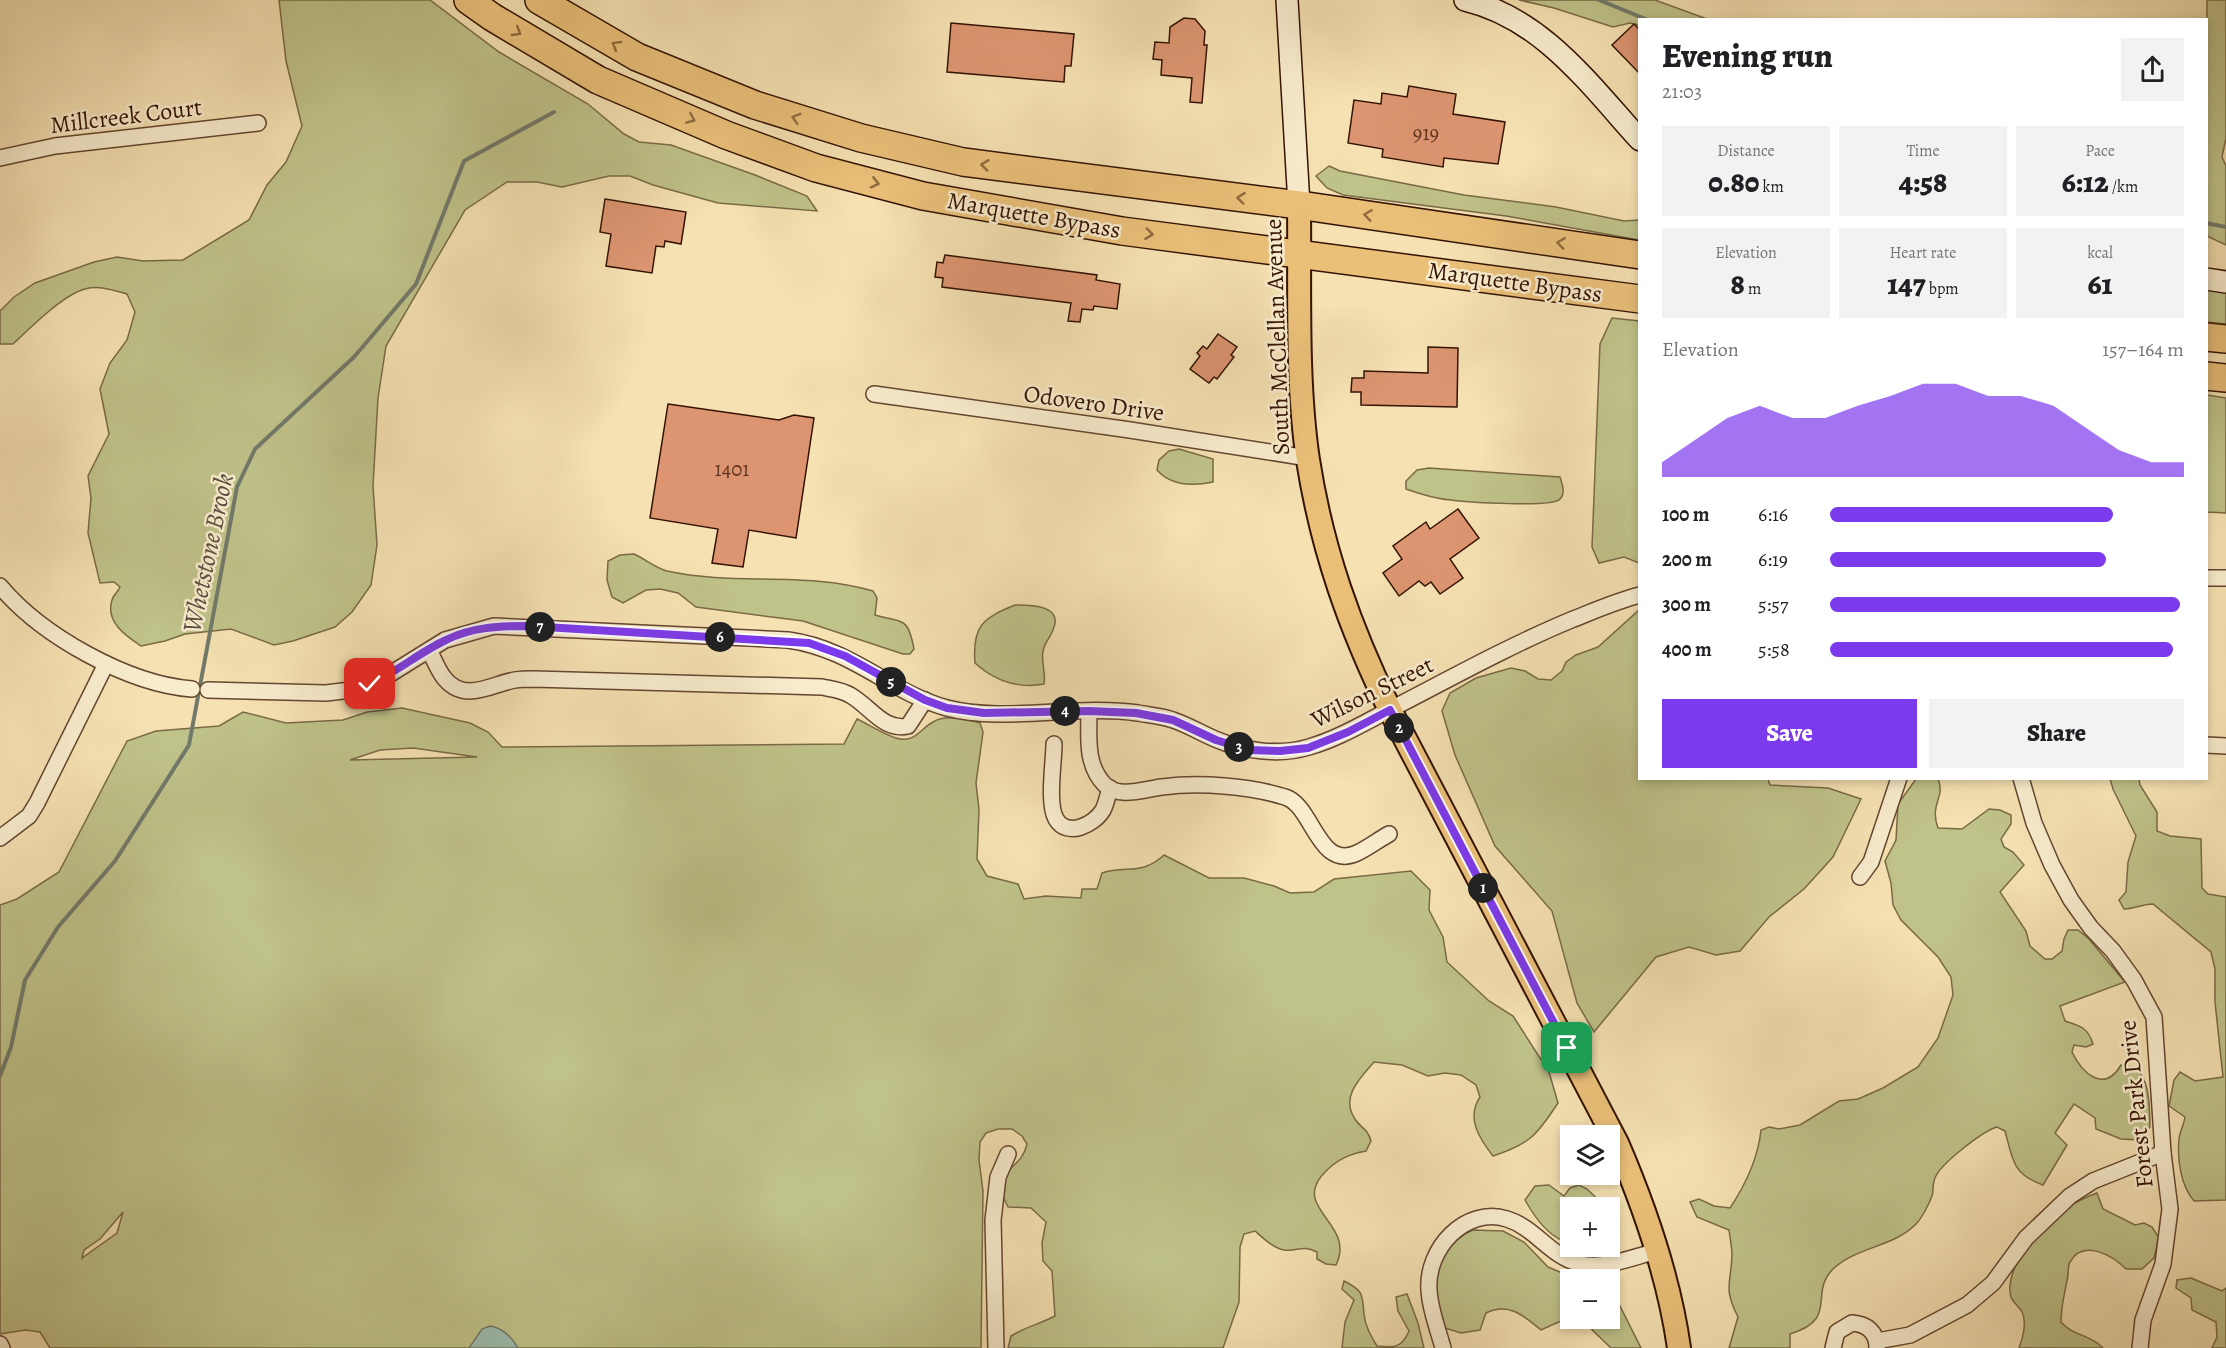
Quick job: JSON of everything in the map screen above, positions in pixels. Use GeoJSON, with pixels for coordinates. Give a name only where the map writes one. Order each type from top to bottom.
{"type":"FeatureCollection","features":[{"type":"Feature","properties":{"kind":"highway","name":"Marquette Bypass"},"geometry":{"type":"LineString","coordinates":[[468,0],[492,17],[598,80],[726,135],[816,168],[923,195],[1122,231],[1638,299]]}},
{"type":"Feature","properties":{"kind":"highway","name":"Marquette Bypass"},"geometry":{"type":"LineString","coordinates":[[539,0],[637,57],[755,105],[861,138],[951,159],[1299,205],[1638,255]]}},
{"type":"Feature","properties":{"kind":"highway"},"geometry":{"type":"LineString","coordinates":[[1014,212],[1011,200],[1016,184],[1025,179],[1052,173]]}},
{"type":"Feature","properties":{"kind":"highway"},"geometry":{"type":"LineString","coordinates":[[1568,289],[1600,277],[1604,270],[1604,263],[1599,249]]}},
{"type":"Feature","properties":{"kind":"highway"},"geometry":{"type":"LineString","coordinates":[[2208,337],[2226,339]]}},
{"type":"Feature","properties":{"kind":"highway"},"geometry":{"type":"LineString","coordinates":[[2208,376],[2226,378]]}},
{"type":"Feature","properties":{"kind":"main road","name":"South McClellan Avenue"},"geometry":{"type":"LineString","coordinates":[[1299,205],[1301,374],[1308,458],[1323,534],[1342,602],[1364,656],[1390,710],[1617,1143],[1657,1251],[1668,1290],[1679,1348]]}},
{"type":"Feature","properties":{"kind":"street","name":"South McClellan Avenue"},"geometry":{"type":"LineString","coordinates":[[1287,0],[1299,205]]}},
{"type":"Feature","properties":{"kind":"street"},"geometry":{"type":"LineString","coordinates":[[1465,0],[1499,12],[1535,31],[1558,51],[1638,138]]}},
{"type":"Feature","properties":{"kind":"street","name":"Millcreek Court"},"geometry":{"type":"LineString","coordinates":[[0,158],[55,146],[258,123]]}},
{"type":"Feature","properties":{"kind":"street"},"geometry":{"type":"LineString","coordinates":[[2208,279],[2226,282]]}},
{"type":"Feature","properties":{"kind":"street","name":"Odovero Drive"},"geometry":{"type":"LineString","coordinates":[[874,394],[1308,458]]}},
{"type":"Feature","properties":{"kind":"street"},"geometry":{"type":"LineString","coordinates":[[2208,578],[2226,578]]}},
{"type":"Feature","properties":{"kind":"street"},"geometry":{"type":"LineString","coordinates":[[0,586],[33,618],[65,643],[105,664],[148,679],[192,689]]}},
{"type":"Feature","properties":{"kind":"street","name":"Wilson Street"},"geometry":{"type":"LineString","coordinates":[[208,690],[326,693],[351,690],[387,676],[446,640],[494,626],[788,640],[809,643],[845,656],[925,700],[947,708],[984,713],[1089,711],[1136,713],[1173,720],[1216,740],[1248,750],[1280,751],[1308,748],[1348,732],[1535,635],[1621,600],[1638,596]]}},
{"type":"Feature","properties":{"kind":"street"},"geometry":{"type":"LineString","coordinates":[[429,650],[444,679],[461,690],[487,689],[515,680],[534,679],[822,687],[850,695],[887,724],[896,728],[908,726],[925,700]]}},
{"type":"Feature","properties":{"kind":"street"},"geometry":{"type":"LineString","coordinates":[[0,838],[29,816],[37,803],[105,664]]}},
{"type":"Feature","properties":{"kind":"street"},"geometry":{"type":"LineString","coordinates":[[1089,711],[1091,763],[1106,786],[1110,788],[1140,792],[1180,786],[1240,788],[1287,797],[1298,804],[1321,842],[1331,851],[1342,856],[1356,854],[1389,834]]}},
{"type":"Feature","properties":{"kind":"street"},"geometry":{"type":"LineString","coordinates":[[1054,744],[1052,806],[1056,819],[1062,826],[1074,829],[1088,825],[1103,810],[1110,788]]}},
{"type":"Feature","properties":{"kind":"street"},"geometry":{"type":"LineString","coordinates":[[2208,745],[2226,746]]}},
{"type":"Feature","properties":{"kind":"street"},"geometry":{"type":"LineString","coordinates":[[1860,878],[1871,862],[1898,780]]}},
{"type":"Feature","properties":{"kind":"street","name":"Forest Park Drive"},"geometry":{"type":"LineString","coordinates":[[2022,780],[2034,823],[2052,865],[2071,900],[2134,980],[2154,1017],[2163,1153],[2170,1209],[2163,1264],[2143,1320],[2140,1348]]}},
{"type":"Feature","properties":{"kind":"street"},"geometry":{"type":"LineString","coordinates":[[1833,1348],[1837,1332],[1852,1323],[1868,1327],[1877,1345],[1910,1335],[1966,1305],[1993,1283],[2026,1238],[2070,1196],[2093,1181],[2163,1153]]}},
{"type":"Feature","properties":{"kind":"street"},"geometry":{"type":"LineString","coordinates":[[996,1348],[993,1220],[998,1177],[1008,1154]]}},
{"type":"Feature","properties":{"kind":"street"},"geometry":{"type":"LineString","coordinates":[[1443,1348],[1428,1288],[1431,1268],[1449,1236],[1463,1224],[1477,1218],[1492,1216],[1509,1219],[1526,1228],[1563,1258],[1592,1266],[1657,1251]]}},
{"type":"Feature","properties":{"kind":"street"},"geometry":{"type":"LineString","coordinates":[[0,1344],[2,1348]]}},
{"type":"Feature","properties":{"kind":"green space"},"geometry":{"type":"Polygon","coordinates":[[[279,0],[430,0],[499,52],[588,104],[624,134],[639,142],[671,145],[755,175],[807,196],[817,211],[718,203],[653,185],[630,176],[609,176],[562,187],[537,182],[507,182],[465,210],[386,346],[378,398],[373,486],[377,545],[371,585],[352,612],[335,627],[274,645],[231,629],[185,634],[141,646],[123,633],[114,622],[111,608],[113,598],[120,587],[114,582],[100,583],[88,533],[91,498],[88,476],[109,434],[100,389],[110,363],[127,340],[135,312],[127,294],[101,288],[85,289],[57,305],[13,344],[0,344],[0,311],[14,297],[35,283],[94,262],[117,257],[143,261],[183,260],[249,220],[267,185],[286,162],[302,126],[286,61],[279,0]]]}},
{"type":"Feature","properties":{"kind":"green space"},"geometry":{"type":"Polygon","coordinates":[[[1519,0],[1655,0],[1704,18],[1638,18],[1638,25],[1630,23],[1613,27],[1554,8],[1519,0]]]}},
{"type":"Feature","properties":{"kind":"green space"},"geometry":{"type":"Polygon","coordinates":[[[2207,0],[2226,0],[2226,138],[2222,157],[2226,166],[2226,245],[2208,236],[2207,0]]]}},
{"type":"Feature","properties":{"kind":"green space"},"geometry":{"type":"Polygon","coordinates":[[[1329,166],[1340,171],[1464,195],[1556,207],[1624,221],[1638,220],[1638,240],[1506,216],[1343,195],[1327,188],[1316,176],[1329,166]]]}},
{"type":"Feature","properties":{"kind":"green space"},"geometry":{"type":"Polygon","coordinates":[[[2208,289],[2226,291],[2226,324],[2208,322],[2208,289]]]}},
{"type":"Feature","properties":{"kind":"green space"},"geometry":{"type":"Polygon","coordinates":[[[1612,318],[1638,321],[1638,563],[1624,557],[1599,563],[1592,547],[1600,344],[1612,318]]]}},
{"type":"Feature","properties":{"kind":"green space"},"geometry":{"type":"Polygon","coordinates":[[[2208,395],[2226,398],[2226,513],[2208,512],[2208,395]]]}},
{"type":"Feature","properties":{"kind":"green space"},"geometry":{"type":"Polygon","coordinates":[[[1179,449],[1213,459],[1213,482],[1183,484],[1169,479],[1157,470],[1159,460],[1169,451],[1179,449]]]}},
{"type":"Feature","properties":{"kind":"green space"},"geometry":{"type":"Polygon","coordinates":[[[1429,468],[1560,477],[1563,494],[1554,502],[1508,504],[1445,499],[1406,489],[1406,481],[1417,470],[1429,468]]]}},
{"type":"Feature","properties":{"kind":"green space"},"geometry":{"type":"Polygon","coordinates":[[[634,554],[667,571],[718,578],[822,582],[873,591],[877,598],[875,615],[903,623],[912,638],[914,649],[910,654],[903,654],[803,621],[696,607],[678,593],[660,589],[646,590],[623,603],[612,597],[607,580],[608,561],[620,555],[634,554]]]}},
{"type":"Feature","properties":{"kind":"green space"},"geometry":{"type":"Polygon","coordinates":[[[1015,605],[1037,606],[1050,611],[1054,616],[1053,630],[1043,651],[1044,684],[1025,685],[1007,682],[990,675],[975,663],[975,640],[982,625],[995,614],[1015,605]]]}},
{"type":"Feature","properties":{"kind":"green space"},"geometry":{"type":"Polygon","coordinates":[[[1638,611],[1638,780],[1768,780],[1770,785],[1828,788],[1861,799],[1833,857],[1804,889],[1769,917],[1740,951],[1716,955],[1689,947],[1656,957],[1594,1032],[1577,1003],[1552,911],[1495,846],[1455,755],[1442,711],[1450,693],[1476,678],[1511,668],[1525,671],[1538,679],[1551,680],[1562,671],[1566,662],[1576,655],[1598,647],[1638,611]]]}},
{"type":"Feature","properties":{"kind":"green space"},"geometry":{"type":"Polygon","coordinates":[[[402,708],[470,723],[488,732],[502,747],[844,744],[857,719],[886,734],[902,739],[912,737],[933,722],[944,718],[980,723],[983,732],[976,783],[979,810],[977,859],[987,876],[1018,884],[1024,899],[1046,896],[1081,898],[1082,889],[1097,889],[1102,873],[1148,866],[1164,855],[1209,878],[1244,878],[1290,893],[1314,892],[1334,879],[1411,871],[1430,890],[1429,910],[1443,937],[1447,962],[1489,1001],[1513,1016],[1549,1072],[1558,1103],[1532,1137],[1516,1147],[1493,1156],[1479,1135],[1474,1120],[1476,1105],[1480,1097],[1476,1085],[1461,1075],[1445,1073],[1428,1076],[1402,1065],[1374,1062],[1354,1088],[1350,1103],[1355,1119],[1368,1133],[1371,1141],[1366,1151],[1349,1155],[1335,1163],[1316,1184],[1314,1195],[1318,1206],[1338,1238],[1340,1250],[1336,1265],[1326,1264],[1317,1259],[1317,1252],[1312,1250],[1303,1248],[1284,1250],[1272,1245],[1255,1231],[1244,1234],[1240,1247],[1239,1302],[1223,1348],[1008,1348],[1011,1336],[1055,1316],[1052,1271],[1043,1261],[1042,1243],[1046,1222],[1031,1208],[1008,1207],[1003,1194],[1001,1185],[1003,1178],[1019,1161],[1027,1144],[1022,1136],[1012,1129],[998,1129],[986,1133],[980,1142],[979,1160],[983,1191],[981,1348],[50,1348],[40,1332],[25,1330],[0,1334],[0,905],[17,899],[59,872],[127,741],[156,731],[219,726],[243,712],[286,723],[343,720],[367,712],[402,708]],[[413,748],[380,750],[350,760],[477,757],[413,748]],[[123,1212],[100,1239],[84,1250],[82,1258],[117,1233],[123,1212]]]}},
{"type":"Feature","properties":{"kind":"green space"},"geometry":{"type":"Polygon","coordinates":[[[1915,780],[1938,780],[1940,791],[1935,812],[1938,828],[1962,829],[1989,809],[2000,810],[2011,815],[2011,824],[2001,839],[2004,847],[2013,852],[2024,865],[2000,892],[2026,931],[2030,946],[2045,959],[2052,959],[2062,951],[2068,930],[2078,930],[2089,939],[2125,982],[2060,1006],[2065,1021],[2083,1028],[2089,1034],[2093,1044],[2086,1047],[2074,1045],[2072,1052],[2087,1073],[2101,1079],[2108,1078],[2121,1065],[2131,1067],[2144,1079],[2149,1098],[2150,1127],[2140,1140],[2121,1139],[2096,1129],[2095,1118],[2074,1104],[2055,1133],[2067,1145],[2043,1185],[2019,1171],[2012,1158],[2005,1131],[1997,1127],[1991,1130],[1963,1149],[1939,1172],[1934,1180],[1933,1194],[1923,1215],[1907,1232],[1852,1256],[1832,1270],[1823,1288],[1819,1314],[1805,1328],[1790,1334],[1790,1348],[1729,1348],[1738,1317],[1729,1292],[1732,1255],[1729,1230],[1697,1217],[1690,1202],[1699,1199],[1714,1206],[1730,1208],[1750,1171],[1761,1130],[1769,1127],[1779,1129],[1800,1125],[1839,1101],[1858,1099],[1883,1088],[1918,1067],[1938,1038],[1953,995],[1951,977],[1938,957],[1901,920],[1893,905],[1891,883],[1885,861],[1896,840],[1898,804],[1915,780]]]}},
{"type":"Feature","properties":{"kind":"green space"},"geometry":{"type":"Polygon","coordinates":[[[2110,780],[2139,780],[2157,812],[2157,831],[2170,836],[2201,839],[2202,888],[2208,894],[2226,897],[2226,1200],[2194,1201],[2190,1195],[2183,1180],[2179,1156],[2179,1137],[2185,1117],[2169,1106],[2174,1080],[2180,1072],[2195,1081],[2223,1077],[2215,1002],[2215,969],[2211,952],[2153,904],[2124,909],[2119,900],[2126,892],[2128,862],[2136,836],[2110,780]]]}},
{"type":"Feature","properties":{"kind":"green space"},"geometry":{"type":"Polygon","coordinates":[[[1549,1185],[1564,1196],[1570,1188],[1579,1185],[1595,1197],[1560,1197],[1560,1239],[1538,1220],[1525,1200],[1535,1186],[1549,1185]]]}},
{"type":"Feature","properties":{"kind":"green space"},"geometry":{"type":"Polygon","coordinates":[[[2097,1193],[2103,1209],[2135,1225],[2144,1223],[2152,1227],[2159,1238],[2154,1258],[2142,1269],[2126,1269],[2114,1259],[2090,1250],[2082,1251],[2070,1262],[2061,1322],[2103,1348],[2019,1348],[2024,1320],[2021,1310],[2011,1297],[2010,1289],[2017,1262],[2033,1236],[2044,1224],[2073,1204],[2097,1193]]]}},
{"type":"Feature","properties":{"kind":"green space"},"geometry":{"type":"Polygon","coordinates":[[[1473,1230],[1503,1231],[1524,1242],[1548,1267],[1560,1272],[1560,1321],[1541,1330],[1516,1312],[1502,1309],[1486,1313],[1480,1330],[1461,1333],[1445,1328],[1437,1297],[1436,1277],[1446,1252],[1465,1234],[1473,1230]]]}},
{"type":"Feature","properties":{"kind":"green space"},"geometry":{"type":"Polygon","coordinates":[[[2191,1278],[2222,1291],[2226,1288],[2226,1348],[2212,1348],[2217,1337],[2216,1322],[2192,1310],[2191,1298],[2176,1288],[2177,1280],[2191,1278]]]}},
{"type":"Feature","properties":{"kind":"green space"},"geometry":{"type":"Polygon","coordinates":[[[1344,1281],[1361,1294],[1366,1323],[1377,1346],[1397,1346],[1406,1337],[1409,1331],[1398,1311],[1396,1297],[1407,1294],[1424,1348],[1342,1348],[1345,1322],[1354,1300],[1342,1289],[1344,1281]]]}},
{"type":"Feature","properties":{"kind":"green space"},"geometry":{"type":"Polygon","coordinates":[[[1620,1306],[1641,1348],[1611,1348],[1591,1329],[1620,1329],[1620,1306]]]}},
{"type":"Feature","properties":{"kind":"shaded area"},"geometry":{"type":"Polygon","coordinates":[[[490,1326],[506,1333],[518,1348],[469,1348],[482,1329],[490,1326]]]}},
{"type":"Feature","properties":{"kind":"building"},"geometry":{"type":"Polygon","coordinates":[[[1184,18],[1195,19],[1205,31],[1204,45],[1207,45],[1202,103],[1190,102],[1192,78],[1161,75],[1162,60],[1153,59],[1155,42],[1169,43],[1170,27],[1184,18]]]}},
{"type":"Feature","properties":{"kind":"building"},"geometry":{"type":"Polygon","coordinates":[[[951,23],[1074,34],[1071,66],[1065,66],[1064,82],[947,72],[951,23]]]}},
{"type":"Feature","properties":{"kind":"building"},"geometry":{"type":"Polygon","coordinates":[[[1634,24],[1638,28],[1638,72],[1612,45],[1634,24]]]}},
{"type":"Feature","properties":{"kind":"building"},"geometry":{"type":"Polygon","coordinates":[[[1409,86],[1456,94],[1453,114],[1505,122],[1498,164],[1444,158],[1443,167],[1382,157],[1383,149],[1348,143],[1354,100],[1381,104],[1382,93],[1407,97],[1409,86]]]}},
{"type":"Feature","properties":{"kind":"building"},"geometry":{"type":"Polygon","coordinates":[[[605,199],[686,212],[681,244],[665,241],[664,247],[656,246],[652,273],[606,266],[611,234],[600,232],[605,199]]]}},
{"type":"Feature","properties":{"kind":"building"},"geometry":{"type":"Polygon","coordinates":[[[945,255],[1097,275],[1096,280],[1120,284],[1117,309],[1094,306],[1093,310],[1082,309],[1080,322],[1068,321],[1071,303],[942,287],[943,278],[935,277],[937,262],[943,263],[945,255]]]}},
{"type":"Feature","properties":{"kind":"building"},"geometry":{"type":"Polygon","coordinates":[[[1218,334],[1237,347],[1231,355],[1234,357],[1217,379],[1214,377],[1209,383],[1190,369],[1200,356],[1197,353],[1203,346],[1207,349],[1218,334]]]}},
{"type":"Feature","properties":{"kind":"building"},"geometry":{"type":"Polygon","coordinates":[[[1428,347],[1458,348],[1457,407],[1361,405],[1361,392],[1351,392],[1352,378],[1364,378],[1364,371],[1428,373],[1428,347]]]}},
{"type":"Feature","properties":{"kind":"building"},"geometry":{"type":"Polygon","coordinates":[[[668,404],[779,420],[794,415],[814,418],[796,538],[749,530],[743,567],[712,563],[718,529],[650,518],[668,404]]]}},
{"type":"Feature","properties":{"kind":"building"},"geometry":{"type":"Polygon","coordinates":[[[1458,509],[1479,538],[1450,559],[1463,578],[1440,594],[1431,582],[1425,586],[1419,581],[1399,596],[1383,573],[1402,559],[1393,546],[1426,522],[1430,529],[1458,509]]]}},
{"type":"Feature","properties":{"kind":"waterway","name":"Whetstone Brook"},"geometry":{"type":"LineString","coordinates":[[1599,0],[1643,18]]}},
{"type":"Feature","properties":{"kind":"waterway","name":"Whetstone Brook"},"geometry":{"type":"LineString","coordinates":[[0,1076],[11,1047],[25,980],[58,927],[115,861],[189,745],[237,487],[255,449],[354,357],[416,284],[464,161],[554,112]]}},
{"type":"Feature","properties":{"kind":"waterway","name":"Whetstone Brook"},"geometry":{"type":"LineString","coordinates":[[2208,223],[2226,227]]}},
{"type":"Feature","properties":{"kind":"route"},"geometry":{"type":"LineString","coordinates":[[370,684],[446,640],[464,633],[494,626],[528,626],[809,643],[845,656],[925,700],[947,708],[984,713],[1096,711],[1136,713],[1173,720],[1216,740],[1248,750],[1280,751],[1308,748],[1348,732],[1390,710],[1567,1048]]}}]}
